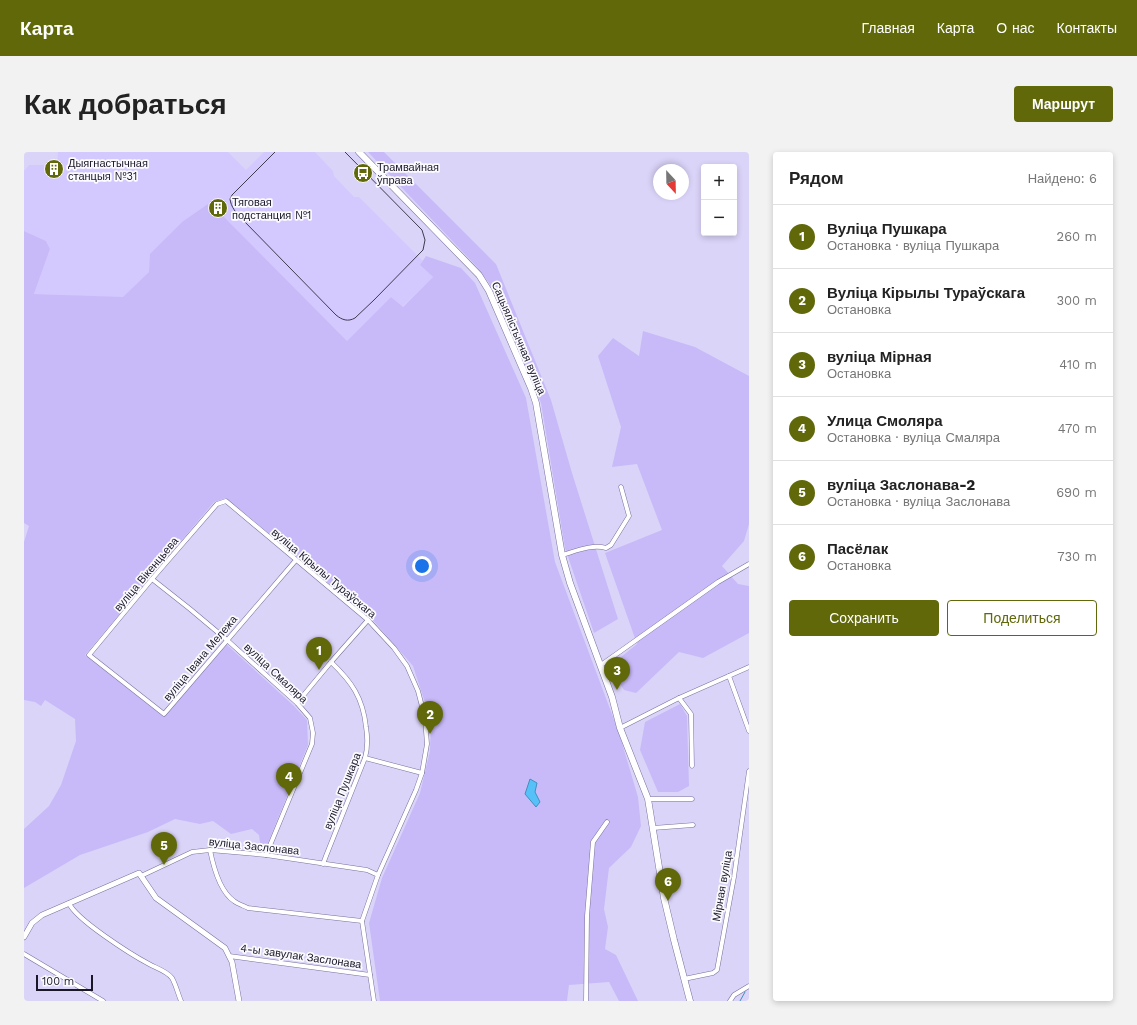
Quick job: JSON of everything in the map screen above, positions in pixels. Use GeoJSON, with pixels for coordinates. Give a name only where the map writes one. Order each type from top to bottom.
{"type":"FeatureCollection","features":[{"type":"Feature","properties":{"kind":"main road","name":"Сацыялістычная вуліца"},"geometry":{"type":"LineString","coordinates":[[359,152],[474,269],[489,291],[528,381],[536,403],[562,556],[570,583],[612,697],[620,728],[648,799],[664,898],[690,1001]]}},
{"type":"Feature","properties":{"kind":"street"},"geometry":{"type":"LineString","coordinates":[[562,556],[589,547],[600,546],[606,548],[611,545],[629,516],[621,486]]}},
{"type":"Feature","properties":{"kind":"street","name":"вуліца Кірылы Тураўскага"},"geometry":{"type":"LineString","coordinates":[[217,504],[226,501],[368,620],[394,648],[407,666],[418,691],[425,718],[427,744],[422,773],[416,790],[378,875]]}},
{"type":"Feature","properties":{"kind":"street","name":"вуліца Вікенцьева"},"geometry":{"type":"LineString","coordinates":[[89,655],[217,504]]}},
{"type":"Feature","properties":{"kind":"street","name":"вуліца Івана Мележа"},"geometry":{"type":"LineString","coordinates":[[89,655],[164,714],[296,560]]}},
{"type":"Feature","properties":{"kind":"street"},"geometry":{"type":"LineString","coordinates":[[600,665],[718,582],[749,564]]}},
{"type":"Feature","properties":{"kind":"street","name":"вуліца Смаляра"},"geometry":{"type":"LineString","coordinates":[[152,579],[190,609],[298,703],[310,718],[313,732],[312,744],[266,856]]}},
{"type":"Feature","properties":{"kind":"street"},"geometry":{"type":"LineString","coordinates":[[298,703],[331,662],[368,620]]}},
{"type":"Feature","properties":{"kind":"street","name":"вуліца Пушкара"},"geometry":{"type":"LineString","coordinates":[[323,864],[368,749],[364,712],[357,693],[344,674],[331,662]]}},
{"type":"Feature","properties":{"kind":"street"},"geometry":{"type":"LineString","coordinates":[[620,728],[679,698],[749,666]]}},
{"type":"Feature","properties":{"kind":"street"},"geometry":{"type":"LineString","coordinates":[[730,676],[749,731]]}},
{"type":"Feature","properties":{"kind":"street"},"geometry":{"type":"LineString","coordinates":[[679,698],[691,714],[692,766]]}},
{"type":"Feature","properties":{"kind":"street"},"geometry":{"type":"LineString","coordinates":[[365,758],[422,773]]}},
{"type":"Feature","properties":{"kind":"street","name":"Мірная вуліца"},"geometry":{"type":"LineString","coordinates":[[684,979],[713,973],[716,970],[734,877],[749,771]]}},
{"type":"Feature","properties":{"kind":"street"},"geometry":{"type":"LineString","coordinates":[[648,799],[692,799]]}},
{"type":"Feature","properties":{"kind":"street"},"geometry":{"type":"LineString","coordinates":[[586,1001],[586,916],[593,842],[607,822]]}},
{"type":"Feature","properties":{"kind":"street"},"geometry":{"type":"LineString","coordinates":[[653,828],[693,825]]}},
{"type":"Feature","properties":{"kind":"street"},"geometry":{"type":"LineString","coordinates":[[210,850],[213,866],[224,890],[234,901],[248,908],[362,921]]}},
{"type":"Feature","properties":{"kind":"street","name":"вуліца Заслонава"},"geometry":{"type":"LineString","coordinates":[[24,937],[32,923],[42,915],[139,873],[141,876],[192,852],[210,850],[266,856],[367,870],[378,875]]}},
{"type":"Feature","properties":{"kind":"street"},"geometry":{"type":"LineString","coordinates":[[374,1001],[362,921],[378,875]]}},
{"type":"Feature","properties":{"kind":"street"},"geometry":{"type":"LineString","coordinates":[[141,876],[156,898],[225,948],[232,962],[239,1001]]}},
{"type":"Feature","properties":{"kind":"street"},"geometry":{"type":"LineString","coordinates":[[69,903],[77,914],[108,939],[169,975],[172,978],[181,1001]]}},
{"type":"Feature","properties":{"kind":"street"},"geometry":{"type":"LineString","coordinates":[[24,954],[103,1001]]}},
{"type":"Feature","properties":{"kind":"street","name":"4-ы завулак Заслонава"},"geometry":{"type":"LineString","coordinates":[[229,956],[370,975]]}},
{"type":"Feature","properties":{"kind":"street"},"geometry":{"type":"LineString","coordinates":[[730,1001],[734,995],[749,986]]}},
{"type":"Feature","properties":{"kind":"shaded area"},"geometry":{"type":"Polygon","coordinates":[[[58,152],[228,152],[246,170],[264,152],[315,152],[333,171],[334,176],[354,197],[359,197],[423,261],[420,265],[433,277],[402,307],[391,297],[347,341],[222,216],[182,222],[151,254],[149,272],[123,298],[34,294],[50,249],[46,241],[24,231],[24,171],[29,165],[57,165],[58,152]]]}},
{"type":"Feature","properties":{"kind":"shaded area"},"geometry":{"type":"Polygon","coordinates":[[[368,152],[384,152],[496,264],[551,400],[572,473],[618,619],[594,633],[565,548],[541,403],[489,283],[477,267],[368,152]]]}},
{"type":"Feature","properties":{"kind":"shaded area"},"geometry":{"type":"Polygon","coordinates":[[[208,204],[220,217],[223,216],[347,341],[391,297],[403,307],[433,277],[420,265],[426,256],[461,268],[475,283],[526,398],[555,562],[619,733],[638,797],[641,826],[631,847],[609,868],[604,909],[608,927],[605,949],[616,955],[638,1001],[619,1001],[609,982],[569,985],[567,1001],[380,1001],[369,923],[382,878],[420,793],[430,751],[431,721],[413,666],[371,618],[226,498],[214,502],[85,655],[164,717],[226,644],[294,706],[307,720],[308,745],[265,850],[261,850],[259,835],[252,829],[231,834],[213,821],[200,824],[175,819],[148,832],[80,855],[24,888],[24,829],[49,806],[61,785],[76,741],[75,719],[45,700],[41,706],[35,702],[24,700],[24,542],[29,526],[24,523],[24,231],[46,241],[50,249],[34,294],[123,297],[149,272],[150,254],[182,222],[208,204]]]}},
{"type":"Feature","properties":{"kind":"shaded area"},"geometry":{"type":"Polygon","coordinates":[[[643,331],[695,347],[749,376],[749,524],[744,541],[722,566],[738,584],[749,586],[749,633],[703,658],[679,652],[636,693],[624,690],[609,667],[637,644],[605,553],[662,530],[637,464],[612,467],[621,427],[598,356],[613,338],[639,356],[643,331]]]}},
{"type":"Feature","properties":{"kind":"shaded area"},"geometry":{"type":"Polygon","coordinates":[[[680,704],[687,716],[689,786],[678,792],[658,792],[640,750],[645,722],[680,704]]]}},
{"type":"Feature","properties":{"kind":"water"},"geometry":{"type":"Polygon","coordinates":[[[530,779],[537,783],[535,792],[540,802],[536,807],[525,794],[530,779]]]}},
{"type":"Feature","properties":{"kind":"waterway"},"geometry":{"type":"LineString","coordinates":[[740,1001],[745,992]]}},
{"type":"Feature","properties":{"kind":"tram line"},"geometry":{"type":"LineString","coordinates":[[275,152],[232,195],[230,199],[231,205],[240,217],[336,315],[347,320],[355,318],[423,250],[425,240],[422,230],[345,152]]}},
{"type":"Feature","properties":{"kind":"place","name":"Дыягнастычная станцыя №31"},"geometry":{"type":"Point","coordinates":[54,169]}},
{"type":"Feature","properties":{"kind":"place","name":"Трамвайная ўправа"},"geometry":{"type":"Point","coordinates":[363,173]}},
{"type":"Feature","properties":{"kind":"place","name":"Тяговая подстанция №1"},"geometry":{"type":"Point","coordinates":[218,208]}},
{"type":"Feature","properties":{"kind":"place","name":"Вуліца Пушкара"},"geometry":{"type":"Point","coordinates":[319,670]}},
{"type":"Feature","properties":{"kind":"place","name":"вуліца Мірная"},"geometry":{"type":"Point","coordinates":[617,690]}},
{"type":"Feature","properties":{"kind":"place","name":"Вуліца Кірылы Тураўскага"},"geometry":{"type":"Point","coordinates":[430,734]}},
{"type":"Feature","properties":{"kind":"place","name":"Улица Смоляра"},"geometry":{"type":"Point","coordinates":[289,796]}},
{"type":"Feature","properties":{"kind":"place","name":"вуліца Заслонава-2"},"geometry":{"type":"Point","coordinates":[164,865]}},
{"type":"Feature","properties":{"kind":"place","name":"Пасёлак"},"geometry":{"type":"Point","coordinates":[668,901]}}]}
